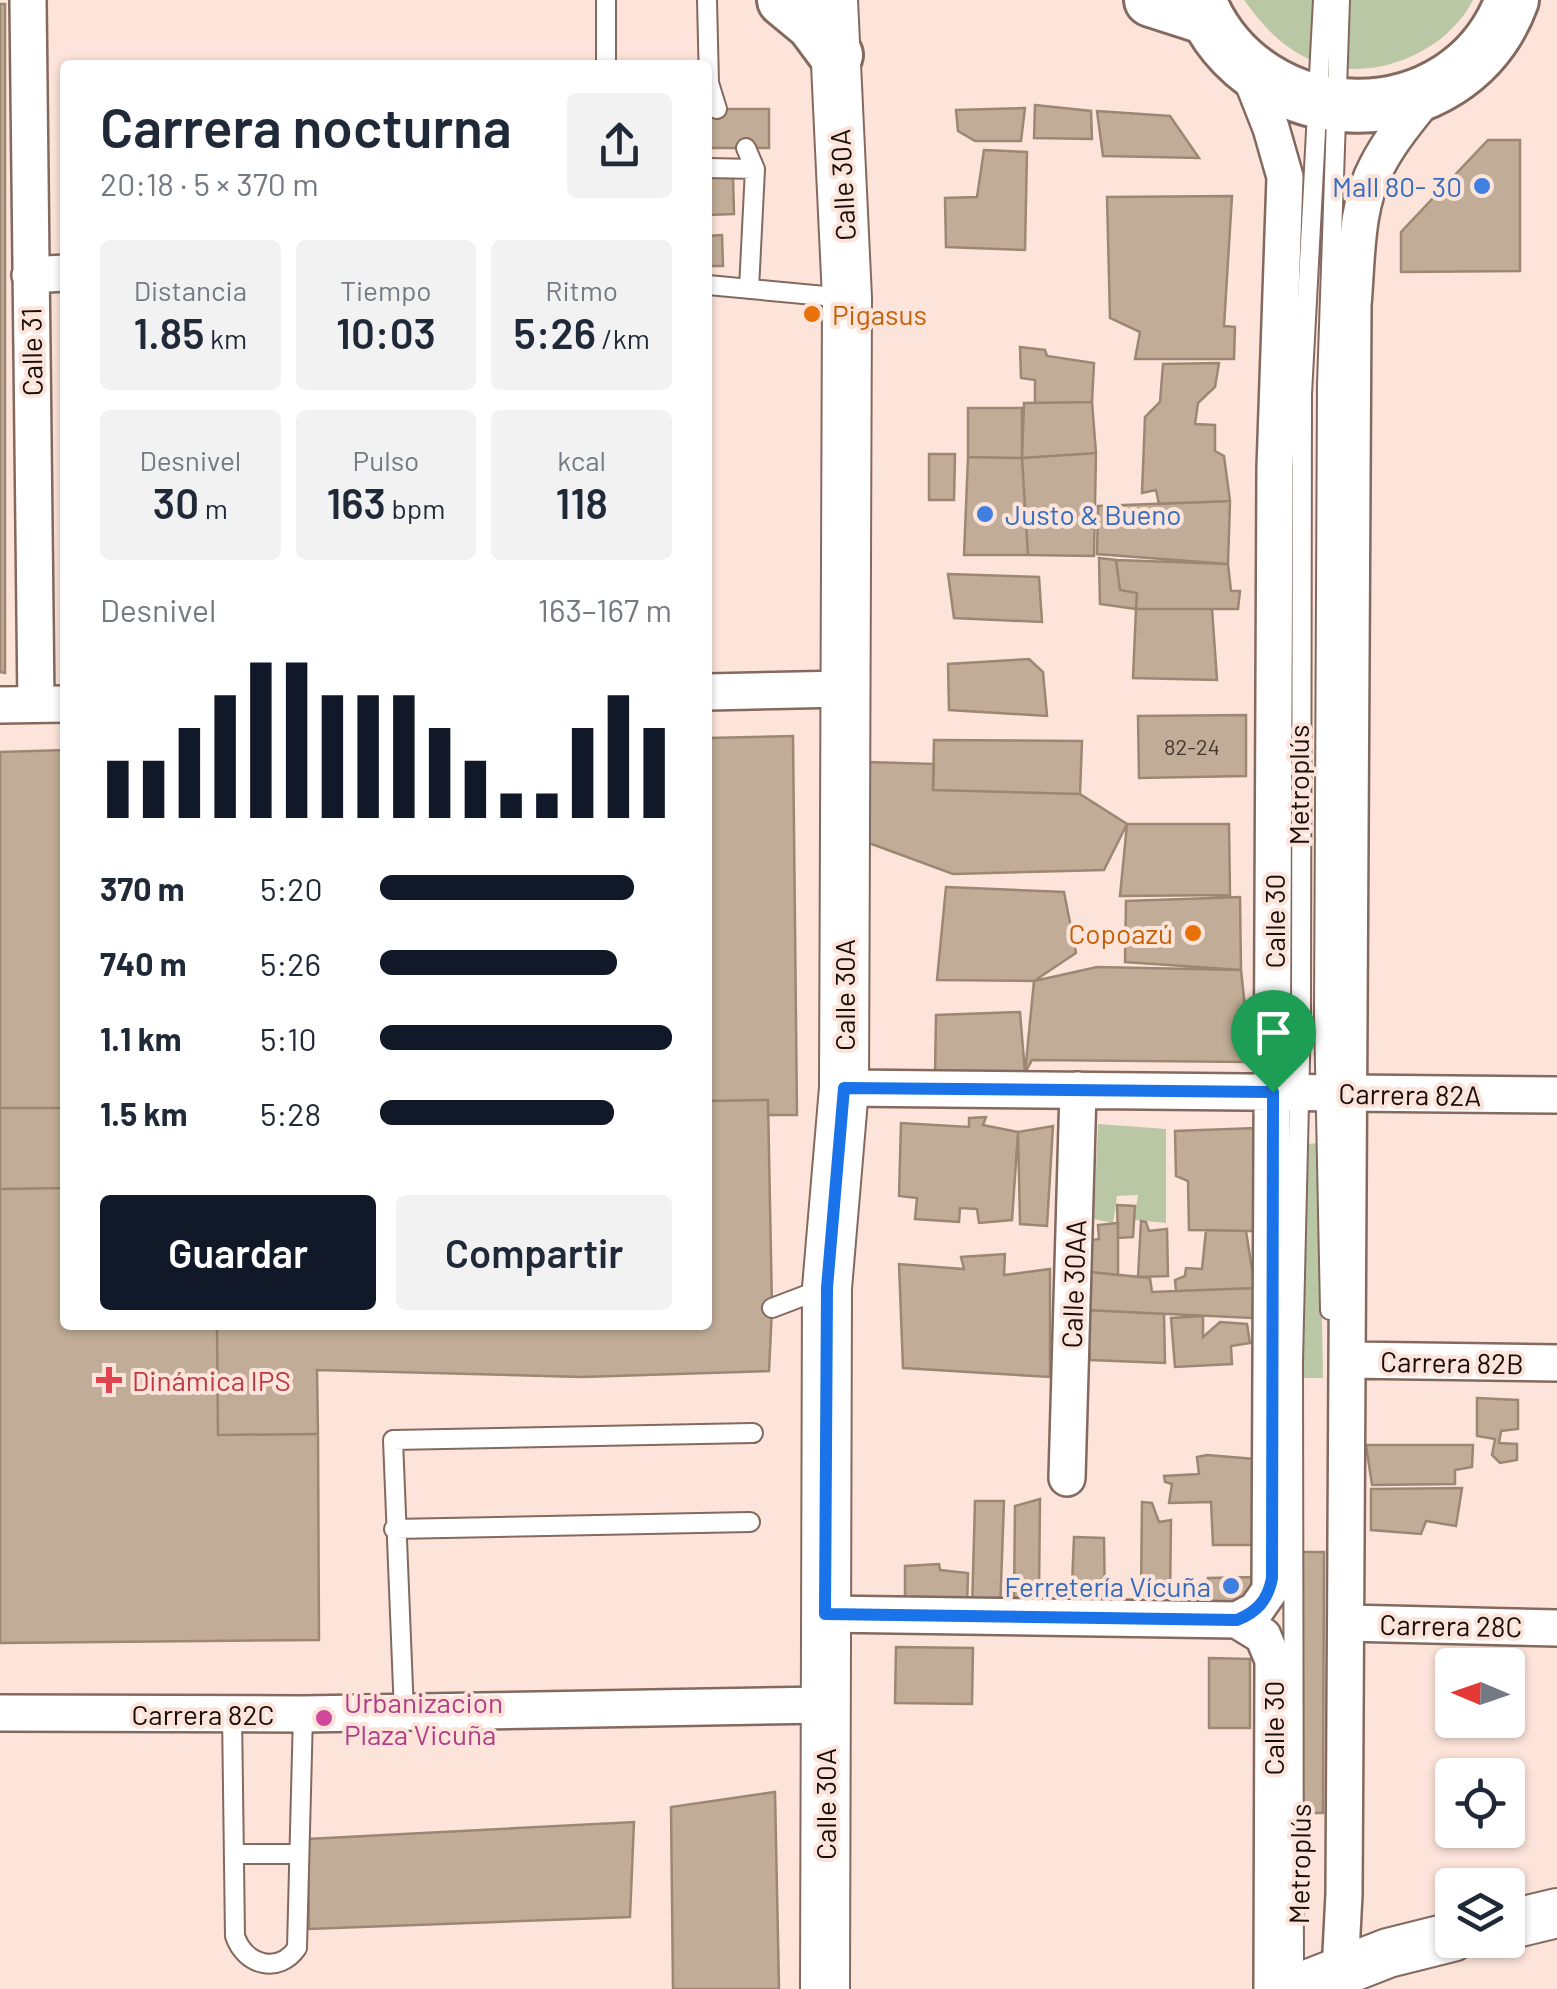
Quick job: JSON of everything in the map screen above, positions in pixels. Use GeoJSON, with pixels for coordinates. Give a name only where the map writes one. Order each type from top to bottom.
{"type":"FeatureCollection","features":[{"type":"Feature","properties":{"kind":"main road"},"geometry":{"type":"LineString","coordinates":[[784,0],[813,24],[836,56]]}},
{"type":"Feature","properties":{"kind":"main road"},"geometry":{"type":"LineString","coordinates":[[1152,0],[1203,9],[1224,44],[1246,67],[1280,89],[1327,104],[1385,104],[1432,89],[1462,70],[1515,5]]}},
{"type":"Feature","properties":{"kind":"street","name":"Calle 31"},"geometry":{"type":"LineString","coordinates":[[28,0],[48,274],[50,704]]}},
{"type":"Feature","properties":{"kind":"street","name":"Calle 30A"},"geometry":{"type":"LineString","coordinates":[[825,1989],[827,1288],[844,1088],[846,690],[847,298],[833,0]]}},
{"type":"Feature","properties":{"kind":"street","name":"Calle 30"},"geometry":{"type":"LineString","coordinates":[[1246,67],[1271,128],[1285,177],[1275,468],[1312,1093],[1348,1360],[1346,1623],[1313,1984]]}},
{"type":"Feature","properties":{"kind":"street","name":"Calle 30"},"geometry":{"type":"LineString","coordinates":[[1237,1620],[1265,1600],[1272,1578],[1312,1093],[1358,253],[1365,201],[1376,167],[1432,89]]}},
{"type":"Feature","properties":{"kind":"street"},"geometry":{"type":"LineString","coordinates":[[712,692],[846,690]]}},
{"type":"Feature","properties":{"kind":"street"},"geometry":{"type":"LineString","coordinates":[[0,705],[50,704]]}},
{"type":"Feature","properties":{"kind":"street","name":"Carrera 82A"},"geometry":{"type":"LineString","coordinates":[[844,1088],[1557,1095]]}},
{"type":"Feature","properties":{"kind":"street","name":"Calle 30AA"},"geometry":{"type":"LineString","coordinates":[[1067,1478],[1078,1090]]}},
{"type":"Feature","properties":{"kind":"street","name":"Carrera 82B"},"geometry":{"type":"LineString","coordinates":[[1348,1360],[1557,1363]]}},
{"type":"Feature","properties":{"kind":"street"},"geometry":{"type":"LineString","coordinates":[[825,1614],[1237,1620]]}},
{"type":"Feature","properties":{"kind":"street","name":"Calle 30"},"geometry":{"type":"LineString","coordinates":[[1237,1620],[1263,1636],[1273,1660],[1272,1989]]}},
{"type":"Feature","properties":{"kind":"street","name":"Carrera 28C"},"geometry":{"type":"LineString","coordinates":[[1346,1623],[1557,1628]]}},
{"type":"Feature","properties":{"kind":"street","name":"Carrera 82C"},"geometry":{"type":"LineString","coordinates":[[0,1713],[302,1714],[826,1705]]}},
{"type":"Feature","properties":{"kind":"street"},"geometry":{"type":"LineString","coordinates":[[1525,1921],[1557,1913]]}},
{"type":"Feature","properties":{"kind":"street"},"geometry":{"type":"LineString","coordinates":[[1313,1984],[1388,1953],[1435,1941]]}},
{"type":"Feature","properties":{"kind":"lane"},"geometry":{"type":"LineString","coordinates":[[606,0],[606,60]]}},
{"type":"Feature","properties":{"kind":"lane"},"geometry":{"type":"LineString","coordinates":[[708,0],[708,60]]}},
{"type":"Feature","properties":{"kind":"lane","name":"Metroplús"},"geometry":{"type":"LineString","coordinates":[[1313,1984],[1293,1362],[1312,1093],[1327,386],[1323,0]]}},
{"type":"Feature","properties":{"kind":"lane","name":"Metroplús"},"geometry":{"type":"LineString","coordinates":[[1313,1984],[1328,1918],[1332,1362],[1312,1093],[1302,394],[1340,0]]}},
{"type":"Feature","properties":{"kind":"lane"},"geometry":{"type":"LineString","coordinates":[[712,93],[718,109]]}},
{"type":"Feature","properties":{"kind":"lane"},"geometry":{"type":"LineString","coordinates":[[746,148],[755,169],[750,289]]}},
{"type":"Feature","properties":{"kind":"lane"},"geometry":{"type":"LineString","coordinates":[[712,168],[755,169]]}},
{"type":"Feature","properties":{"kind":"lane"},"geometry":{"type":"LineString","coordinates":[[712,286],[847,298]]}},
{"type":"Feature","properties":{"kind":"lane"},"geometry":{"type":"LineString","coordinates":[[772,1308],[827,1288]]}},
{"type":"Feature","properties":{"kind":"lane"},"geometry":{"type":"LineString","coordinates":[[404,1713],[392,1440],[753,1434]]}},
{"type":"Feature","properties":{"kind":"lane"},"geometry":{"type":"LineString","coordinates":[[394,1529],[750,1522]]}},
{"type":"Feature","properties":{"kind":"lane"},"geometry":{"type":"LineString","coordinates":[[232,1714],[235,1936],[238,1948],[252,1959],[276,1965],[289,1960],[297,1948],[302,1714]]}},
{"type":"Feature","properties":{"kind":"lane"},"geometry":{"type":"LineString","coordinates":[[234,1854],[299,1854]]}},
{"type":"Feature","properties":{"kind":"green space"},"geometry":{"type":"Polygon","coordinates":[[[1244,0],[1473,0],[1459,21],[1420,52],[1372,68],[1346,69],[1322,64],[1290,49],[1268,30],[1244,0]]]}},
{"type":"Feature","properties":{"kind":"green space"},"geometry":{"type":"Polygon","coordinates":[[[1098,1124],[1166,1129],[1166,1223],[1134,1220],[1138,1195],[1117,1196],[1113,1223],[1094,1219],[1098,1124]]]}},
{"type":"Feature","properties":{"kind":"green space"},"geometry":{"type":"Polygon","coordinates":[[[1319,1143],[1323,1378],[1302,1378],[1307,1144],[1319,1143]]]}},
{"type":"Feature","properties":{"kind":"building"},"geometry":{"type":"Polygon","coordinates":[[[0,4],[5,4],[5,673],[0,672],[0,4]]]}},
{"type":"Feature","properties":{"kind":"building"},"geometry":{"type":"Polygon","coordinates":[[[1035,105],[1091,111],[1092,139],[1034,138],[1035,105]]]}},
{"type":"Feature","properties":{"kind":"building"},"geometry":{"type":"Polygon","coordinates":[[[1025,108],[1021,141],[975,141],[958,131],[956,110],[1025,108]]]}},
{"type":"Feature","properties":{"kind":"building"},"geometry":{"type":"Polygon","coordinates":[[[712,109],[769,109],[769,148],[712,148],[712,109]]]}},
{"type":"Feature","properties":{"kind":"building"},"geometry":{"type":"Polygon","coordinates":[[[1097,111],[1170,116],[1199,158],[1103,156],[1097,111]]]}},
{"type":"Feature","properties":{"kind":"building","name":"Mall 80- 30"},"geometry":{"type":"Polygon","coordinates":[[[1488,140],[1520,140],[1520,271],[1401,272],[1401,232],[1488,140]]]}},
{"type":"Feature","properties":{"kind":"building"},"geometry":{"type":"Polygon","coordinates":[[[984,150],[1027,152],[1025,250],[946,247],[945,198],[977,197],[984,150]]]}},
{"type":"Feature","properties":{"kind":"building"},"geometry":{"type":"Polygon","coordinates":[[[712,177],[733,177],[734,214],[712,215],[712,177]]]}},
{"type":"Feature","properties":{"kind":"building"},"geometry":{"type":"Polygon","coordinates":[[[1232,196],[1224,326],[1235,327],[1234,359],[1135,359],[1140,332],[1110,318],[1107,197],[1232,196]]]}},
{"type":"Feature","properties":{"kind":"building"},"geometry":{"type":"Polygon","coordinates":[[[722,235],[723,266],[712,266],[712,236],[722,235]]]}},
{"type":"Feature","properties":{"kind":"building"},"geometry":{"type":"Polygon","coordinates":[[[1020,347],[1045,350],[1047,356],[1094,363],[1092,402],[1035,403],[1035,380],[1021,378],[1020,347]]]}},
{"type":"Feature","properties":{"kind":"building"},"geometry":{"type":"Polygon","coordinates":[[[1219,363],[1215,387],[1198,403],[1195,424],[1215,425],[1215,451],[1224,456],[1230,501],[1159,504],[1156,490],[1142,493],[1145,417],[1160,402],[1163,364],[1219,363]]]}},
{"type":"Feature","properties":{"kind":"building"},"geometry":{"type":"Polygon","coordinates":[[[1092,402],[1096,453],[1022,458],[1024,403],[1092,402]]]}},
{"type":"Feature","properties":{"kind":"building"},"geometry":{"type":"Polygon","coordinates":[[[968,408],[1022,408],[1022,458],[968,457],[968,408]]]}},
{"type":"Feature","properties":{"kind":"building"},"geometry":{"type":"Polygon","coordinates":[[[1096,453],[1094,556],[1028,555],[1022,458],[1096,453]]]}},
{"type":"Feature","properties":{"kind":"building"},"geometry":{"type":"Polygon","coordinates":[[[929,454],[955,454],[954,500],[929,500],[929,454]]]}},
{"type":"Feature","properties":{"kind":"building"},"geometry":{"type":"Polygon","coordinates":[[[968,457],[1022,458],[1028,555],[964,555],[968,457]]]}},
{"type":"Feature","properties":{"kind":"building"},"geometry":{"type":"Polygon","coordinates":[[[1230,501],[1228,564],[1097,554],[1098,506],[1230,501]]]}},
{"type":"Feature","properties":{"kind":"building"},"geometry":{"type":"Polygon","coordinates":[[[1099,558],[1116,560],[1120,590],[1137,593],[1136,609],[1100,604],[1099,558]]]}},
{"type":"Feature","properties":{"kind":"building"},"geometry":{"type":"Polygon","coordinates":[[[1116,560],[1228,564],[1231,591],[1240,591],[1238,609],[1136,609],[1137,593],[1120,590],[1116,560]]]}},
{"type":"Feature","properties":{"kind":"building"},"geometry":{"type":"Polygon","coordinates":[[[948,574],[1039,577],[1042,622],[954,618],[948,574]]]}},
{"type":"Feature","properties":{"kind":"building"},"geometry":{"type":"Polygon","coordinates":[[[1136,609],[1212,609],[1217,680],[1133,678],[1136,609]]]}},
{"type":"Feature","properties":{"kind":"building"},"geometry":{"type":"Polygon","coordinates":[[[1029,659],[1043,672],[1047,716],[949,710],[948,664],[1029,659]]]}},
{"type":"Feature","properties":{"kind":"building"},"geometry":{"type":"Polygon","coordinates":[[[1246,715],[1246,776],[1139,778],[1138,716],[1246,715]]]}},
{"type":"Feature","properties":{"kind":"building"},"geometry":{"type":"Polygon","coordinates":[[[793,736],[797,1115],[768,1115],[768,1100],[712,1101],[712,738],[793,736]]]}},
{"type":"Feature","properties":{"kind":"building"},"geometry":{"type":"Polygon","coordinates":[[[934,740],[1082,741],[1080,794],[933,790],[934,740]]]}},
{"type":"Feature","properties":{"kind":"building"},"geometry":{"type":"Polygon","coordinates":[[[60,750],[60,1108],[0,1108],[0,752],[60,750]]]}},
{"type":"Feature","properties":{"kind":"building"},"geometry":{"type":"Polygon","coordinates":[[[868,762],[934,764],[933,790],[1080,794],[1127,824],[1104,870],[953,874],[869,843],[868,762]]]}},
{"type":"Feature","properties":{"kind":"building"},"geometry":{"type":"Polygon","coordinates":[[[1127,824],[1229,824],[1230,895],[1120,896],[1127,824]]]}},
{"type":"Feature","properties":{"kind":"building"},"geometry":{"type":"Polygon","coordinates":[[[946,887],[1064,892],[1076,953],[1034,981],[937,980],[946,887]]]}},
{"type":"Feature","properties":{"kind":"building"},"geometry":{"type":"Polygon","coordinates":[[[1240,897],[1241,970],[1125,962],[1126,901],[1240,897]]]}},
{"type":"Feature","properties":{"kind":"building"},"geometry":{"type":"Polygon","coordinates":[[[1097,967],[1241,970],[1251,1062],[1032,1060],[1025,1073],[1034,981],[1097,967]]]}},
{"type":"Feature","properties":{"kind":"building"},"geometry":{"type":"Polygon","coordinates":[[[1020,1012],[1025,1073],[935,1074],[936,1015],[1020,1012]]]}},
{"type":"Feature","properties":{"kind":"building"},"geometry":{"type":"Polygon","coordinates":[[[768,1100],[772,1308],[769,1371],[582,1377],[317,1370],[318,1434],[218,1435],[217,1330],[712,1330],[712,1101],[768,1100]]]}},
{"type":"Feature","properties":{"kind":"building"},"geometry":{"type":"Polygon","coordinates":[[[0,1108],[60,1108],[60,1188],[0,1189],[0,1108]]]}},
{"type":"Feature","properties":{"kind":"building"},"geometry":{"type":"Polygon","coordinates":[[[986,1117],[983,1125],[1018,1132],[1012,1220],[979,1223],[977,1209],[960,1208],[959,1222],[915,1219],[917,1198],[899,1196],[901,1123],[969,1127],[969,1118],[986,1117]]]}},
{"type":"Feature","properties":{"kind":"building"},"geometry":{"type":"Polygon","coordinates":[[[1053,1126],[1047,1226],[1020,1224],[1018,1132],[1053,1126]]]}},
{"type":"Feature","properties":{"kind":"building"},"geometry":{"type":"Polygon","coordinates":[[[1256,1128],[1253,1231],[1189,1230],[1188,1181],[1176,1176],[1175,1131],[1256,1128]]]}},
{"type":"Feature","properties":{"kind":"building","name":"Dinámica IPS"},"geometry":{"type":"Polygon","coordinates":[[[60,1188],[60,1330],[217,1330],[218,1435],[318,1434],[319,1640],[0,1643],[0,1189],[60,1188]]]}},
{"type":"Feature","properties":{"kind":"building"},"geometry":{"type":"Polygon","coordinates":[[[1117,1205],[1135,1206],[1133,1237],[1118,1238],[1117,1205]]]}},
{"type":"Feature","properties":{"kind":"building"},"geometry":{"type":"Polygon","coordinates":[[[1141,1221],[1146,1222],[1149,1231],[1167,1229],[1168,1276],[1138,1277],[1141,1221]]]}},
{"type":"Feature","properties":{"kind":"building"},"geometry":{"type":"Polygon","coordinates":[[[1118,1223],[1118,1275],[1090,1272],[1092,1240],[1099,1239],[1098,1225],[1118,1223]]]}},
{"type":"Feature","properties":{"kind":"building"},"geometry":{"type":"Polygon","coordinates":[[[1206,1230],[1246,1231],[1255,1288],[1176,1291],[1175,1280],[1185,1276],[1186,1268],[1202,1269],[1206,1230]]]}},
{"type":"Feature","properties":{"kind":"building"},"geometry":{"type":"Polygon","coordinates":[[[1005,1254],[1004,1275],[1050,1269],[1050,1377],[903,1368],[899,1264],[964,1269],[961,1257],[1005,1254]]]}},
{"type":"Feature","properties":{"kind":"building"},"geometry":{"type":"Polygon","coordinates":[[[1090,1272],[1150,1278],[1152,1292],[1255,1288],[1252,1318],[1086,1310],[1090,1272]]]}},
{"type":"Feature","properties":{"kind":"building"},"geometry":{"type":"Polygon","coordinates":[[[1086,1310],[1164,1314],[1165,1363],[1090,1360],[1086,1310]]]}},
{"type":"Feature","properties":{"kind":"building"},"geometry":{"type":"Polygon","coordinates":[[[1203,1316],[1203,1337],[1220,1322],[1247,1324],[1250,1343],[1231,1346],[1232,1364],[1175,1367],[1171,1318],[1203,1316]]]}},
{"type":"Feature","properties":{"kind":"building"},"geometry":{"type":"Polygon","coordinates":[[[1477,1398],[1518,1400],[1518,1429],[1501,1431],[1499,1443],[1517,1444],[1517,1460],[1500,1463],[1492,1455],[1495,1439],[1477,1436],[1477,1398]]]}},
{"type":"Feature","properties":{"kind":"building"},"geometry":{"type":"Polygon","coordinates":[[[1366,1445],[1473,1445],[1472,1467],[1455,1470],[1455,1484],[1372,1485],[1366,1445]]]}},
{"type":"Feature","properties":{"kind":"building"},"geometry":{"type":"Polygon","coordinates":[[[1197,1457],[1254,1459],[1253,1545],[1213,1545],[1211,1502],[1169,1503],[1172,1484],[1165,1482],[1164,1476],[1199,1474],[1197,1457]]]}},
{"type":"Feature","properties":{"kind":"building"},"geometry":{"type":"Polygon","coordinates":[[[1462,1488],[1456,1526],[1426,1521],[1421,1534],[1371,1530],[1371,1489],[1462,1488]]]}},
{"type":"Feature","properties":{"kind":"building"},"geometry":{"type":"Polygon","coordinates":[[[1040,1499],[1039,1592],[1014,1598],[1015,1506],[1040,1499]]]}},
{"type":"Feature","properties":{"kind":"building"},"geometry":{"type":"Polygon","coordinates":[[[975,1501],[1004,1501],[1000,1612],[972,1610],[975,1501]]]}},
{"type":"Feature","properties":{"kind":"building"},"geometry":{"type":"Polygon","coordinates":[[[1142,1502],[1152,1503],[1159,1522],[1171,1520],[1170,1597],[1141,1594],[1142,1502]]]}},
{"type":"Feature","properties":{"kind":"building"},"geometry":{"type":"Polygon","coordinates":[[[1074,1537],[1104,1538],[1105,1607],[1071,1610],[1074,1537]]]}},
{"type":"Feature","properties":{"kind":"building"},"geometry":{"type":"Polygon","coordinates":[[[1302,1552],[1324,1552],[1323,1813],[1301,1813],[1302,1552]]]}},
{"type":"Feature","properties":{"kind":"building"},"geometry":{"type":"Polygon","coordinates":[[[939,1564],[940,1570],[968,1573],[967,1607],[905,1603],[905,1566],[939,1564]]]}},
{"type":"Feature","properties":{"kind":"building","name":"Ferretería Vícuña"},"geometry":{"type":"Polygon","coordinates":[[[1254,1577],[1254,1594],[1247,1602],[1208,1603],[1208,1578],[1254,1577]]]}},
{"type":"Feature","properties":{"kind":"building"},"geometry":{"type":"Polygon","coordinates":[[[896,1647],[973,1648],[972,1704],[895,1703],[896,1647]]]}},
{"type":"Feature","properties":{"kind":"building"},"geometry":{"type":"Polygon","coordinates":[[[1209,1658],[1250,1659],[1250,1728],[1209,1728],[1209,1658]]]}},
{"type":"Feature","properties":{"kind":"building"},"geometry":{"type":"Polygon","coordinates":[[[775,1792],[779,1989],[673,1989],[671,1807],[775,1792]]]}},
{"type":"Feature","properties":{"kind":"building"},"geometry":{"type":"Polygon","coordinates":[[[634,1822],[630,1917],[309,1929],[308,1839],[634,1822]]]}},
{"type":"Feature","properties":{"kind":"place","name":"Mall 80- 30"},"geometry":{"type":"Point","coordinates":[1482,186]}},
{"type":"Feature","properties":{"kind":"place","name":"Pigasus"},"geometry":{"type":"Point","coordinates":[812,314]}},
{"type":"Feature","properties":{"kind":"place","name":"Justo & Bueno"},"geometry":{"type":"Point","coordinates":[985,514]}},
{"type":"Feature","properties":{"kind":"place","name":"Copoazú"},"geometry":{"type":"Point","coordinates":[1193,933]}},
{"type":"Feature","properties":{"kind":"place","name":"Dinámica IPS"},"geometry":{"type":"Point","coordinates":[109,1380]}},
{"type":"Feature","properties":{"kind":"place","name":"Ferretería Vícuña"},"geometry":{"type":"Point","coordinates":[1231,1586]}},
{"type":"Feature","properties":{"kind":"place","name":"Urbanizacion Plaza Vicuña"},"geometry":{"type":"Point","coordinates":[324,1718]}},
{"type":"Feature","properties":{"kind":"route"},"geometry":{"type":"LineString","coordinates":[[844,1088],[1273,1092],[1272,1578],[1265,1600],[1248,1616],[1237,1620],[825,1614],[827,1288],[844,1088]]}}]}
